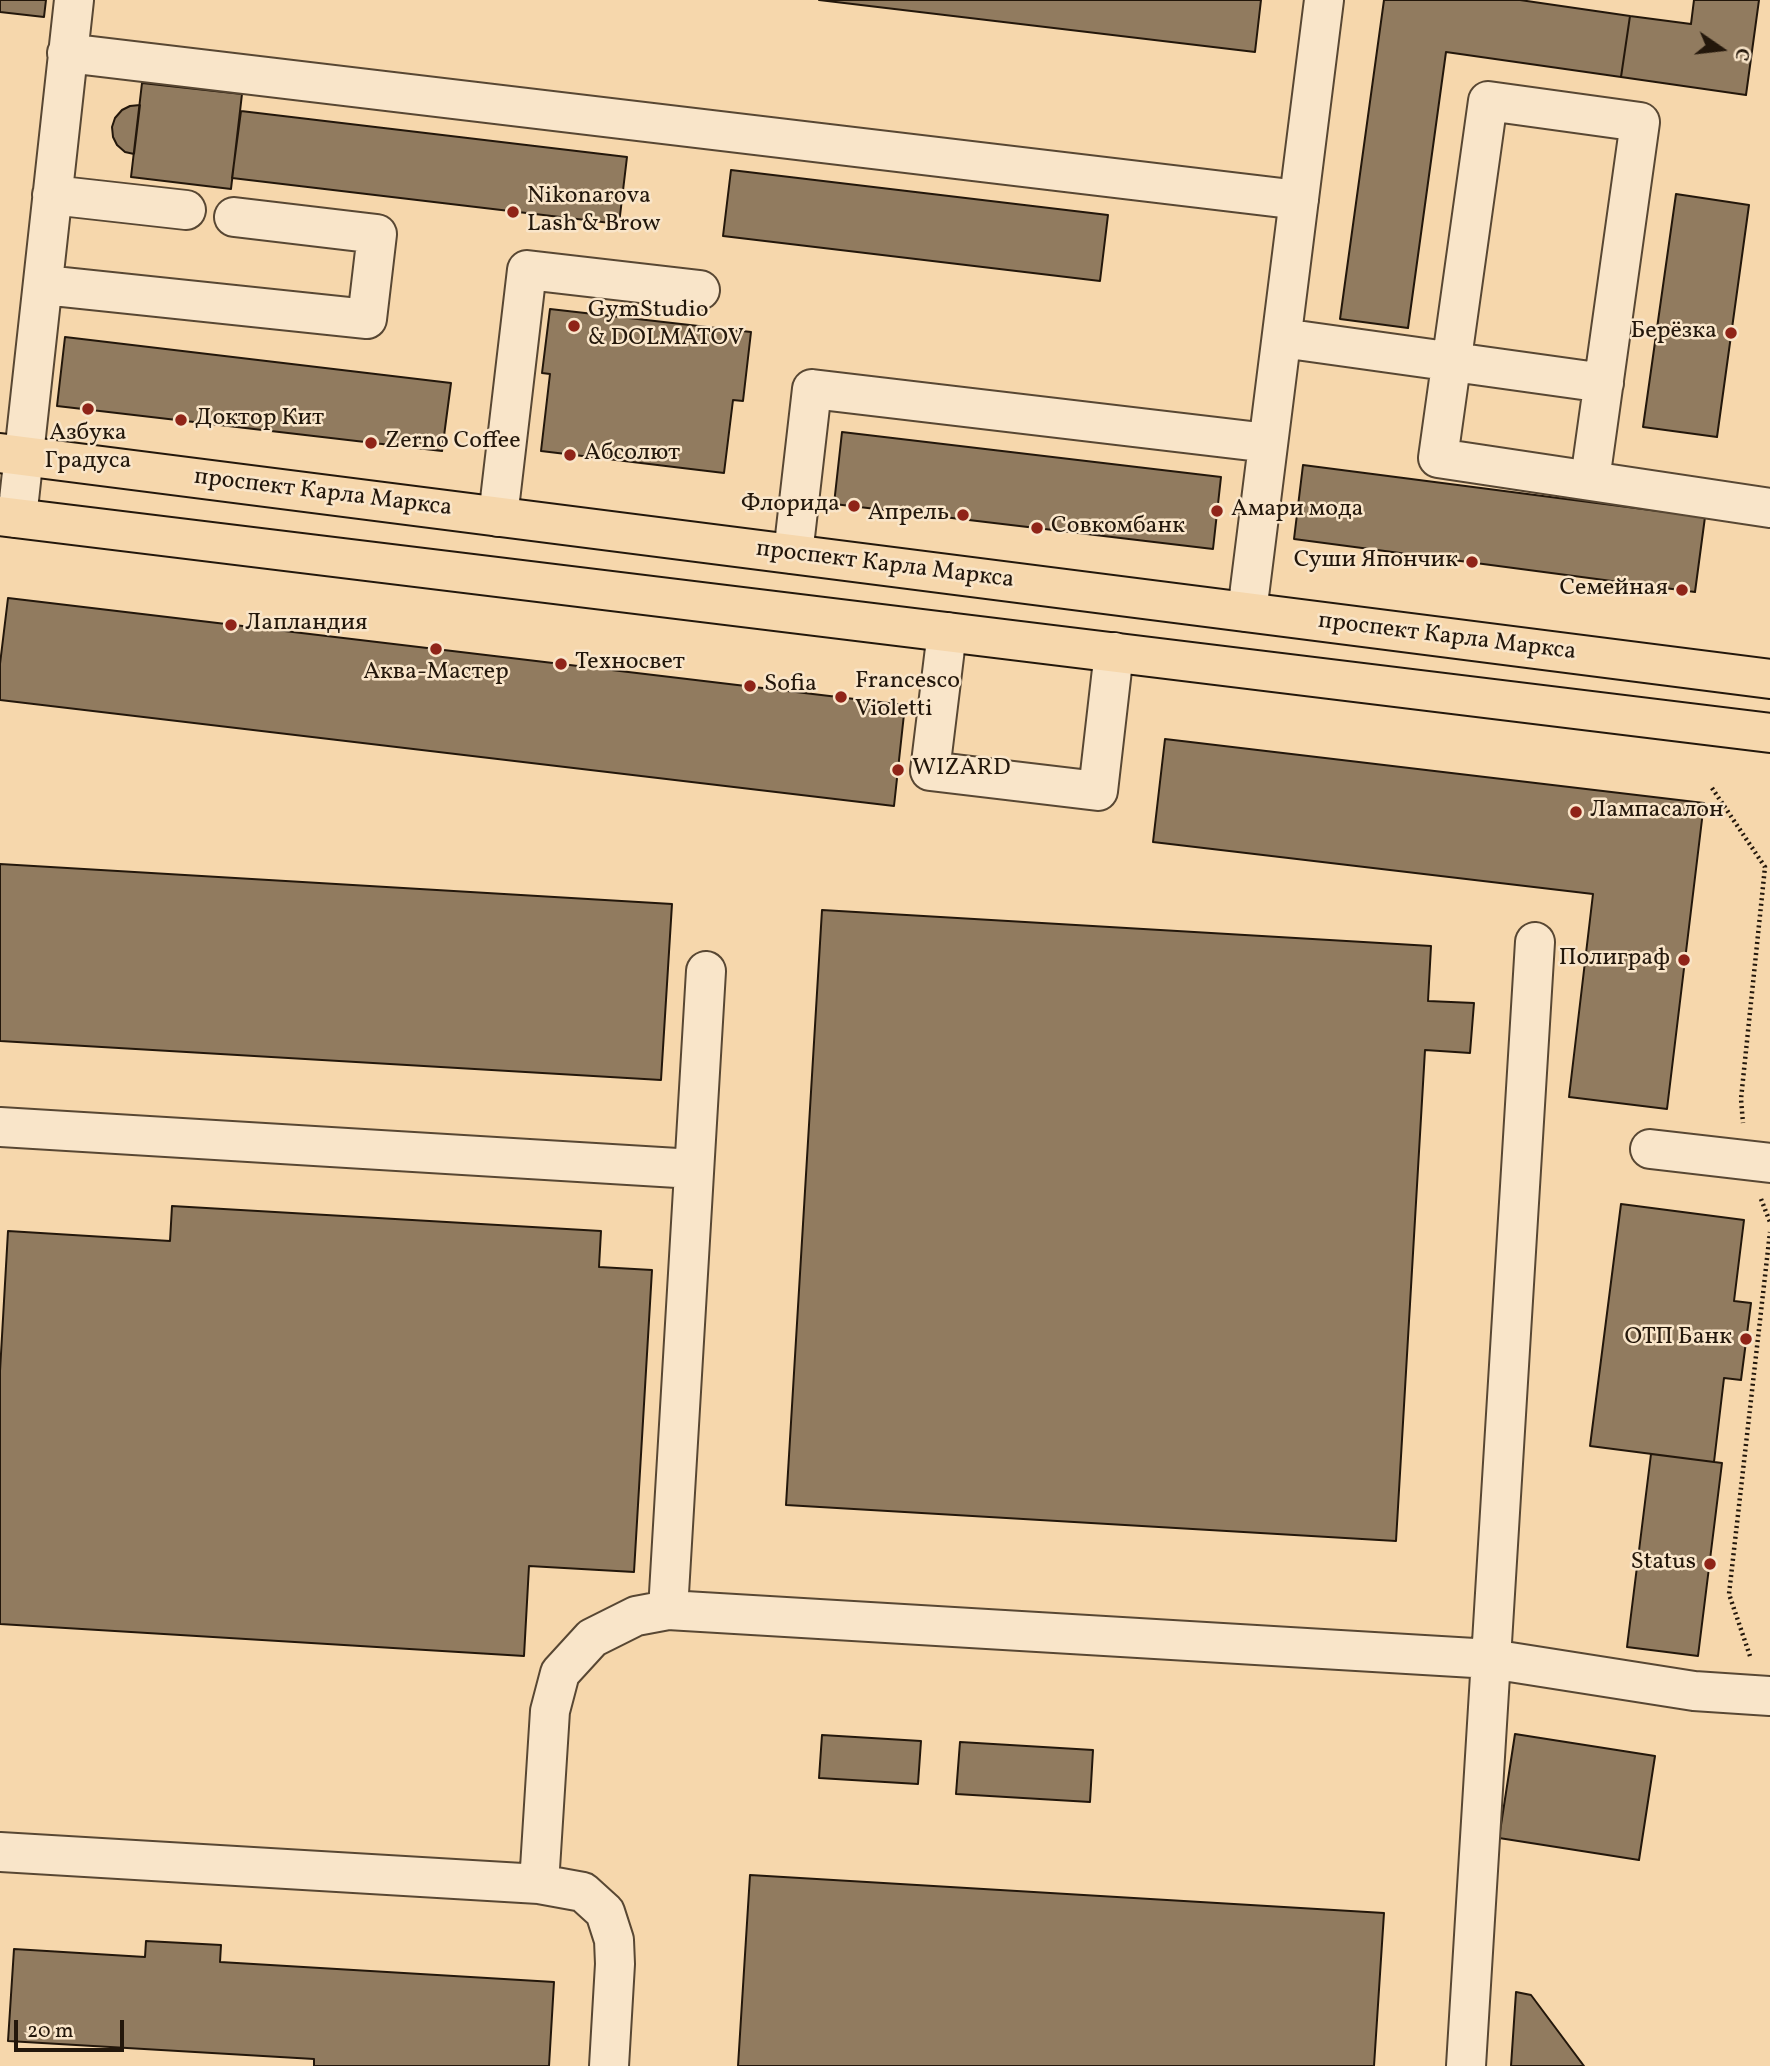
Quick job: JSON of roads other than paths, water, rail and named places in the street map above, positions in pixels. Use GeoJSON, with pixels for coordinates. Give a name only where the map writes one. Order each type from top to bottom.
{"type":"FeatureCollection","features":[{"type":"Feature","properties":{"kind":"main road","name":"проспект Карла Маркса"},"geometry":{"type":"LineString","coordinates":[[13,455],[1770,678]]}},
{"type":"Feature","properties":{"kind":"main road"},"geometry":{"type":"LineString","coordinates":[[8,517],[1770,733]]}},
{"type":"Feature","properties":{"kind":"lane"},"geometry":{"type":"LineString","coordinates":[[8,517],[13,455],[44,285],[74,0]]}},
{"type":"Feature","properties":{"kind":"lane"},"geometry":{"type":"LineString","coordinates":[[1247,612],[1324,0]]}},
{"type":"Feature","properties":{"kind":"lane"},"geometry":{"type":"LineString","coordinates":[[67,53],[1299,200]]}},
{"type":"Feature","properties":{"kind":"lane"},"geometry":{"type":"LineString","coordinates":[[1590,480],[1640,122],[1488,101],[1438,458],[1770,508]]}},
{"type":"Feature","properties":{"kind":"lane"},"geometry":{"type":"LineString","coordinates":[[52,195],[186,210]]}},
{"type":"Feature","properties":{"kind":"lane"},"geometry":{"type":"LineString","coordinates":[[44,285],[367,319],[377,234],[234,217]]}},
{"type":"Feature","properties":{"kind":"lane"},"geometry":{"type":"LineString","coordinates":[[498,517],[527,270],[700,290]]}},
{"type":"Feature","properties":{"kind":"lane"},"geometry":{"type":"LineString","coordinates":[[1282,338],[1604,383]]}},
{"type":"Feature","properties":{"kind":"lane"},"geometry":{"type":"LineString","coordinates":[[793,554],[812,389],[1268,443]]}},
{"type":"Feature","properties":{"kind":"lane"},"geometry":{"type":"LineString","coordinates":[[947,632],[930,771],[1098,791],[1114,652]]}},
{"type":"Feature","properties":{"kind":"lane"},"geometry":{"type":"LineString","coordinates":[[1466,2066],[1535,942]]}},
{"type":"Feature","properties":{"kind":"lane"},"geometry":{"type":"LineString","coordinates":[[668,1609],[706,971]]}},
{"type":"Feature","properties":{"kind":"lane"},"geometry":{"type":"LineString","coordinates":[[0,1127],[694,1169]]}},
{"type":"Feature","properties":{"kind":"lane"},"geometry":{"type":"LineString","coordinates":[[1650,1149],[1758,1162]]}},
{"type":"Feature","properties":{"kind":"lane"},"geometry":{"type":"LineString","coordinates":[[539,1884],[550,1711],[560,1672],[592,1638],[636,1616],[668,1609],[1491,1659],[1694,1691],[1767,1696]]}},
{"type":"Feature","properties":{"kind":"lane"},"geometry":{"type":"LineString","coordinates":[[0,1852],[539,1884],[583,1892],[605,1912],[614,1940],[609,2066]]}},
{"type":"Feature","properties":{"kind":"place","name":"Nikonarova Lash & Brow"},"geometry":{"type":"Point","coordinates":[513,212]}},
{"type":"Feature","properties":{"kind":"place","name":"GymStudio & DOLMATOV"},"geometry":{"type":"Point","coordinates":[574,326]}},
{"type":"Feature","properties":{"kind":"place","name":"Берёзка"},"geometry":{"type":"Point","coordinates":[1731,333]}},
{"type":"Feature","properties":{"kind":"place","name":"Азбука Градуса"},"geometry":{"type":"Point","coordinates":[88,409]}},
{"type":"Feature","properties":{"kind":"place","name":"Доктор Кит"},"geometry":{"type":"Point","coordinates":[181,420]}},
{"type":"Feature","properties":{"kind":"place","name":"Zerno Coffee"},"geometry":{"type":"Point","coordinates":[371,443]}},
{"type":"Feature","properties":{"kind":"place","name":"Абсолют"},"geometry":{"type":"Point","coordinates":[570,455]}},
{"type":"Feature","properties":{"kind":"place","name":"Флорида"},"geometry":{"type":"Point","coordinates":[854,506]}},
{"type":"Feature","properties":{"kind":"place","name":"Амари мода"},"geometry":{"type":"Point","coordinates":[1217,511]}},
{"type":"Feature","properties":{"kind":"place","name":"Апрель"},"geometry":{"type":"Point","coordinates":[963,515]}},
{"type":"Feature","properties":{"kind":"place","name":"Совкомбанк"},"geometry":{"type":"Point","coordinates":[1037,528]}},
{"type":"Feature","properties":{"kind":"place","name":"Суши Япончик"},"geometry":{"type":"Point","coordinates":[1472,562]}},
{"type":"Feature","properties":{"kind":"place","name":"Семейная"},"geometry":{"type":"Point","coordinates":[1682,590]}},
{"type":"Feature","properties":{"kind":"place","name":"Лапландия"},"geometry":{"type":"Point","coordinates":[231,625]}},
{"type":"Feature","properties":{"kind":"place","name":"Аква-Мастер"},"geometry":{"type":"Point","coordinates":[436,649]}},
{"type":"Feature","properties":{"kind":"place","name":"Техносвет"},"geometry":{"type":"Point","coordinates":[561,664]}},
{"type":"Feature","properties":{"kind":"place","name":"Sofia"},"geometry":{"type":"Point","coordinates":[750,686]}},
{"type":"Feature","properties":{"kind":"place","name":"Francesco Violetti"},"geometry":{"type":"Point","coordinates":[841,697]}},
{"type":"Feature","properties":{"kind":"place","name":"WIZARD"},"geometry":{"type":"Point","coordinates":[898,770]}},
{"type":"Feature","properties":{"kind":"place","name":"Лампасалон"},"geometry":{"type":"Point","coordinates":[1576,812]}},
{"type":"Feature","properties":{"kind":"place","name":"Полиграф"},"geometry":{"type":"Point","coordinates":[1684,960]}},
{"type":"Feature","properties":{"kind":"place","name":"ОТП Банк"},"geometry":{"type":"Point","coordinates":[1746,1339]}},
{"type":"Feature","properties":{"kind":"place","name":"Status"},"geometry":{"type":"Point","coordinates":[1710,1564]}}]}
